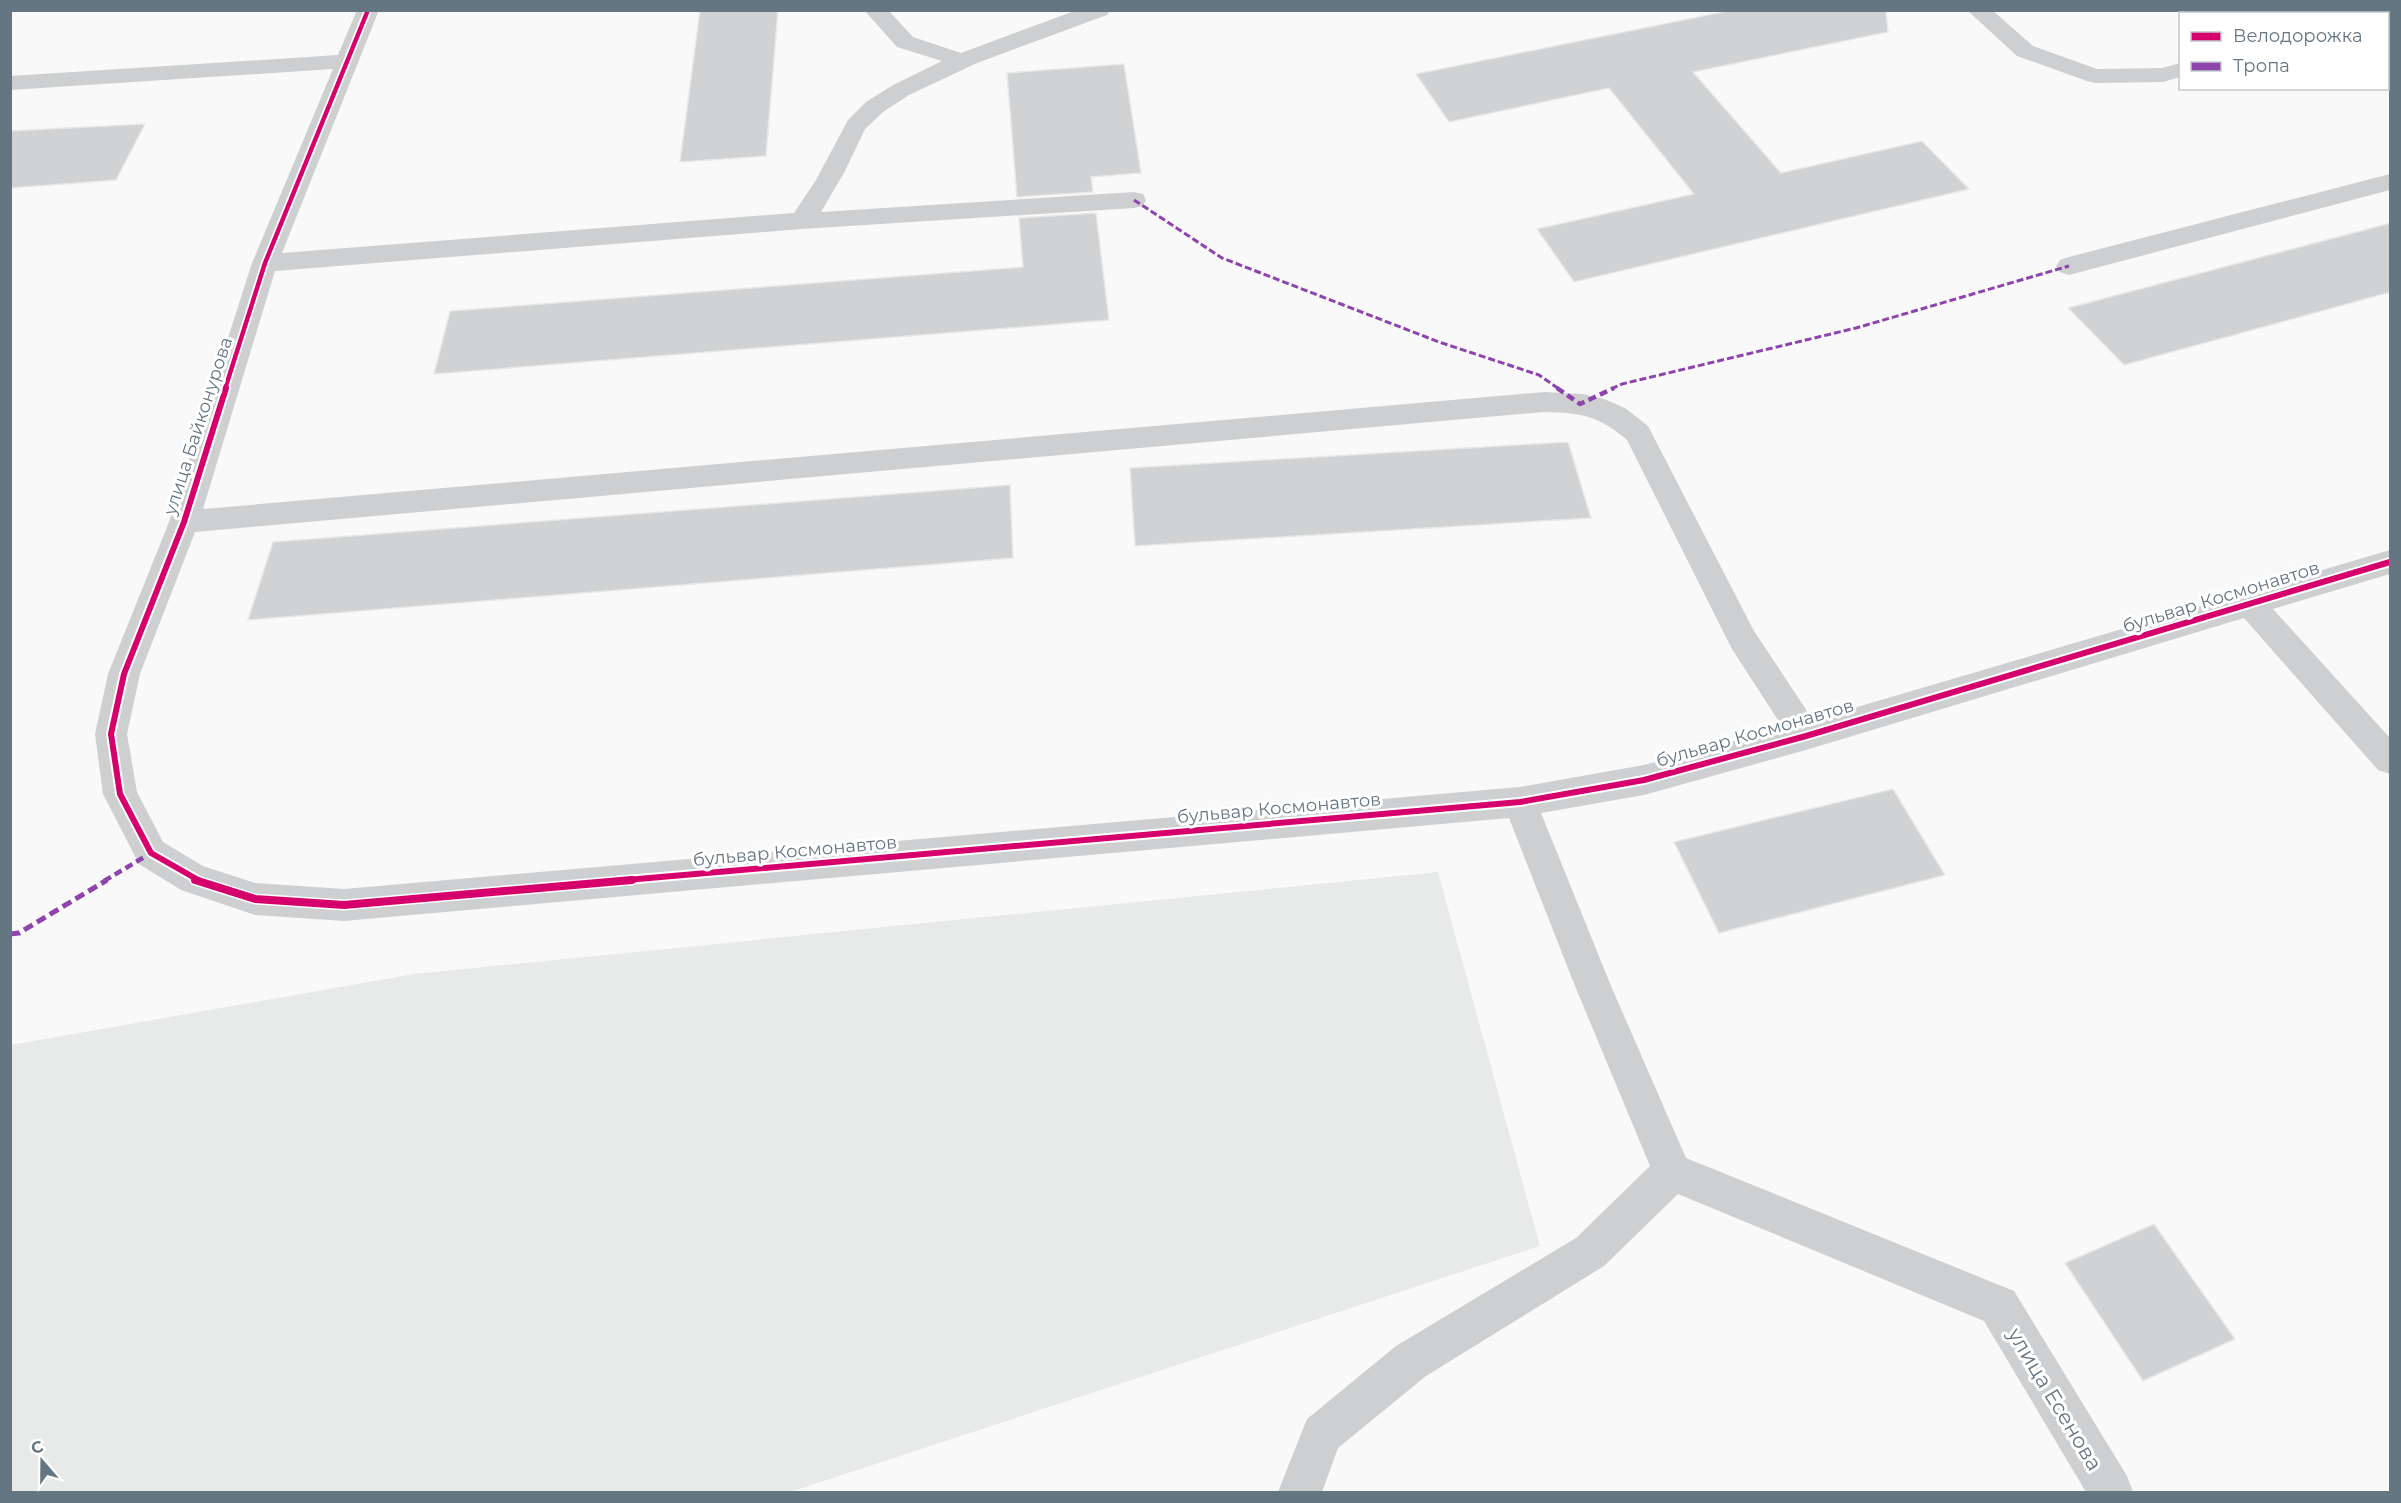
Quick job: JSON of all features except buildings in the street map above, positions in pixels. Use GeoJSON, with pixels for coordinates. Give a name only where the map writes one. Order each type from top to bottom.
{"type":"FeatureCollection","features":[{"type":"Feature","properties":{"kind":"street","name":"улица Байконурова"},"geometry":{"type":"LineString","coordinates":[[151,854],[120,794],[111,735],[124,674],[184,522],[266,263],[368,10]]}},
{"type":"Feature","properties":{"kind":"street"},"geometry":{"type":"LineString","coordinates":[[875,10],[905,42],[964,60]]}},
{"type":"Feature","properties":{"kind":"street"},"geometry":{"type":"LineString","coordinates":[[802,221],[827,182],[857,125],[903,87],[964,60],[1099,10]]}},
{"type":"Feature","properties":{"kind":"street"},"geometry":{"type":"LineString","coordinates":[[1978,10],[2025,51],[2096,76],[2163,75],[2179,71]]}},
{"type":"Feature","properties":{"kind":"street"},"geometry":{"type":"LineString","coordinates":[[10,83],[348,61]]}},
{"type":"Feature","properties":{"kind":"street"},"geometry":{"type":"LineString","coordinates":[[2069,266],[2391,182]]}},
{"type":"Feature","properties":{"kind":"street"},"geometry":{"type":"LineString","coordinates":[[266,263],[802,221],[1134,200]]}},
{"type":"Feature","properties":{"kind":"street"},"geometry":{"type":"LineString","coordinates":[[184,522],[1544,402],[1580,404],[1598,407],[1620,417],[1638,433],[1743,640],[1806,736]]}},
{"type":"Feature","properties":{"kind":"street","name":"бульвар Космонавтов"},"geometry":{"type":"LineString","coordinates":[[151,854],[193,879],[255,899],[344,905],[1520,802],[1644,780],[1806,736],[2391,562]]}},
{"type":"Feature","properties":{"kind":"street"},"geometry":{"type":"LineString","coordinates":[[2250,604],[2391,760]]}},
{"type":"Feature","properties":{"kind":"street"},"geometry":{"type":"LineString","coordinates":[[1300,1492],[1322,1434],[1411,1362],[1590,1252],[1672,1172],[1593,986],[1520,802]]}},
{"type":"Feature","properties":{"kind":"street","name":"улица Есенова"},"geometry":{"type":"LineString","coordinates":[[1672,1172],[1999,1306],[2111,1492]]}},
{"type":"Feature","properties":{"kind":"shaded area"},"geometry":{"type":"Polygon","coordinates":[[[1438,872],[1540,1246],[790,1492],[11,1492],[11,1045],[414,974],[1438,872]]]}},
{"type":"Feature","properties":{"kind":"marked path"},"geometry":{"type":"LineString","coordinates":[[1134,200],[1222,258],[1439,342],[1539,375],[1580,404],[1622,384],[1856,328],[2069,266]]}},
{"type":"Feature","properties":{"kind":"marked path"},"geometry":{"type":"LineString","coordinates":[[10,934],[19,933],[151,853]]}},
{"type":"Feature","properties":{"kind":"cycle path"},"geometry":{"type":"LineString","coordinates":[[368,10],[265,263],[184,522],[124,674],[111,734],[120,794],[151,853],[193,879],[255,899],[344,905],[1520,802],[1644,780],[1806,736],[2390,562]]}}]}
